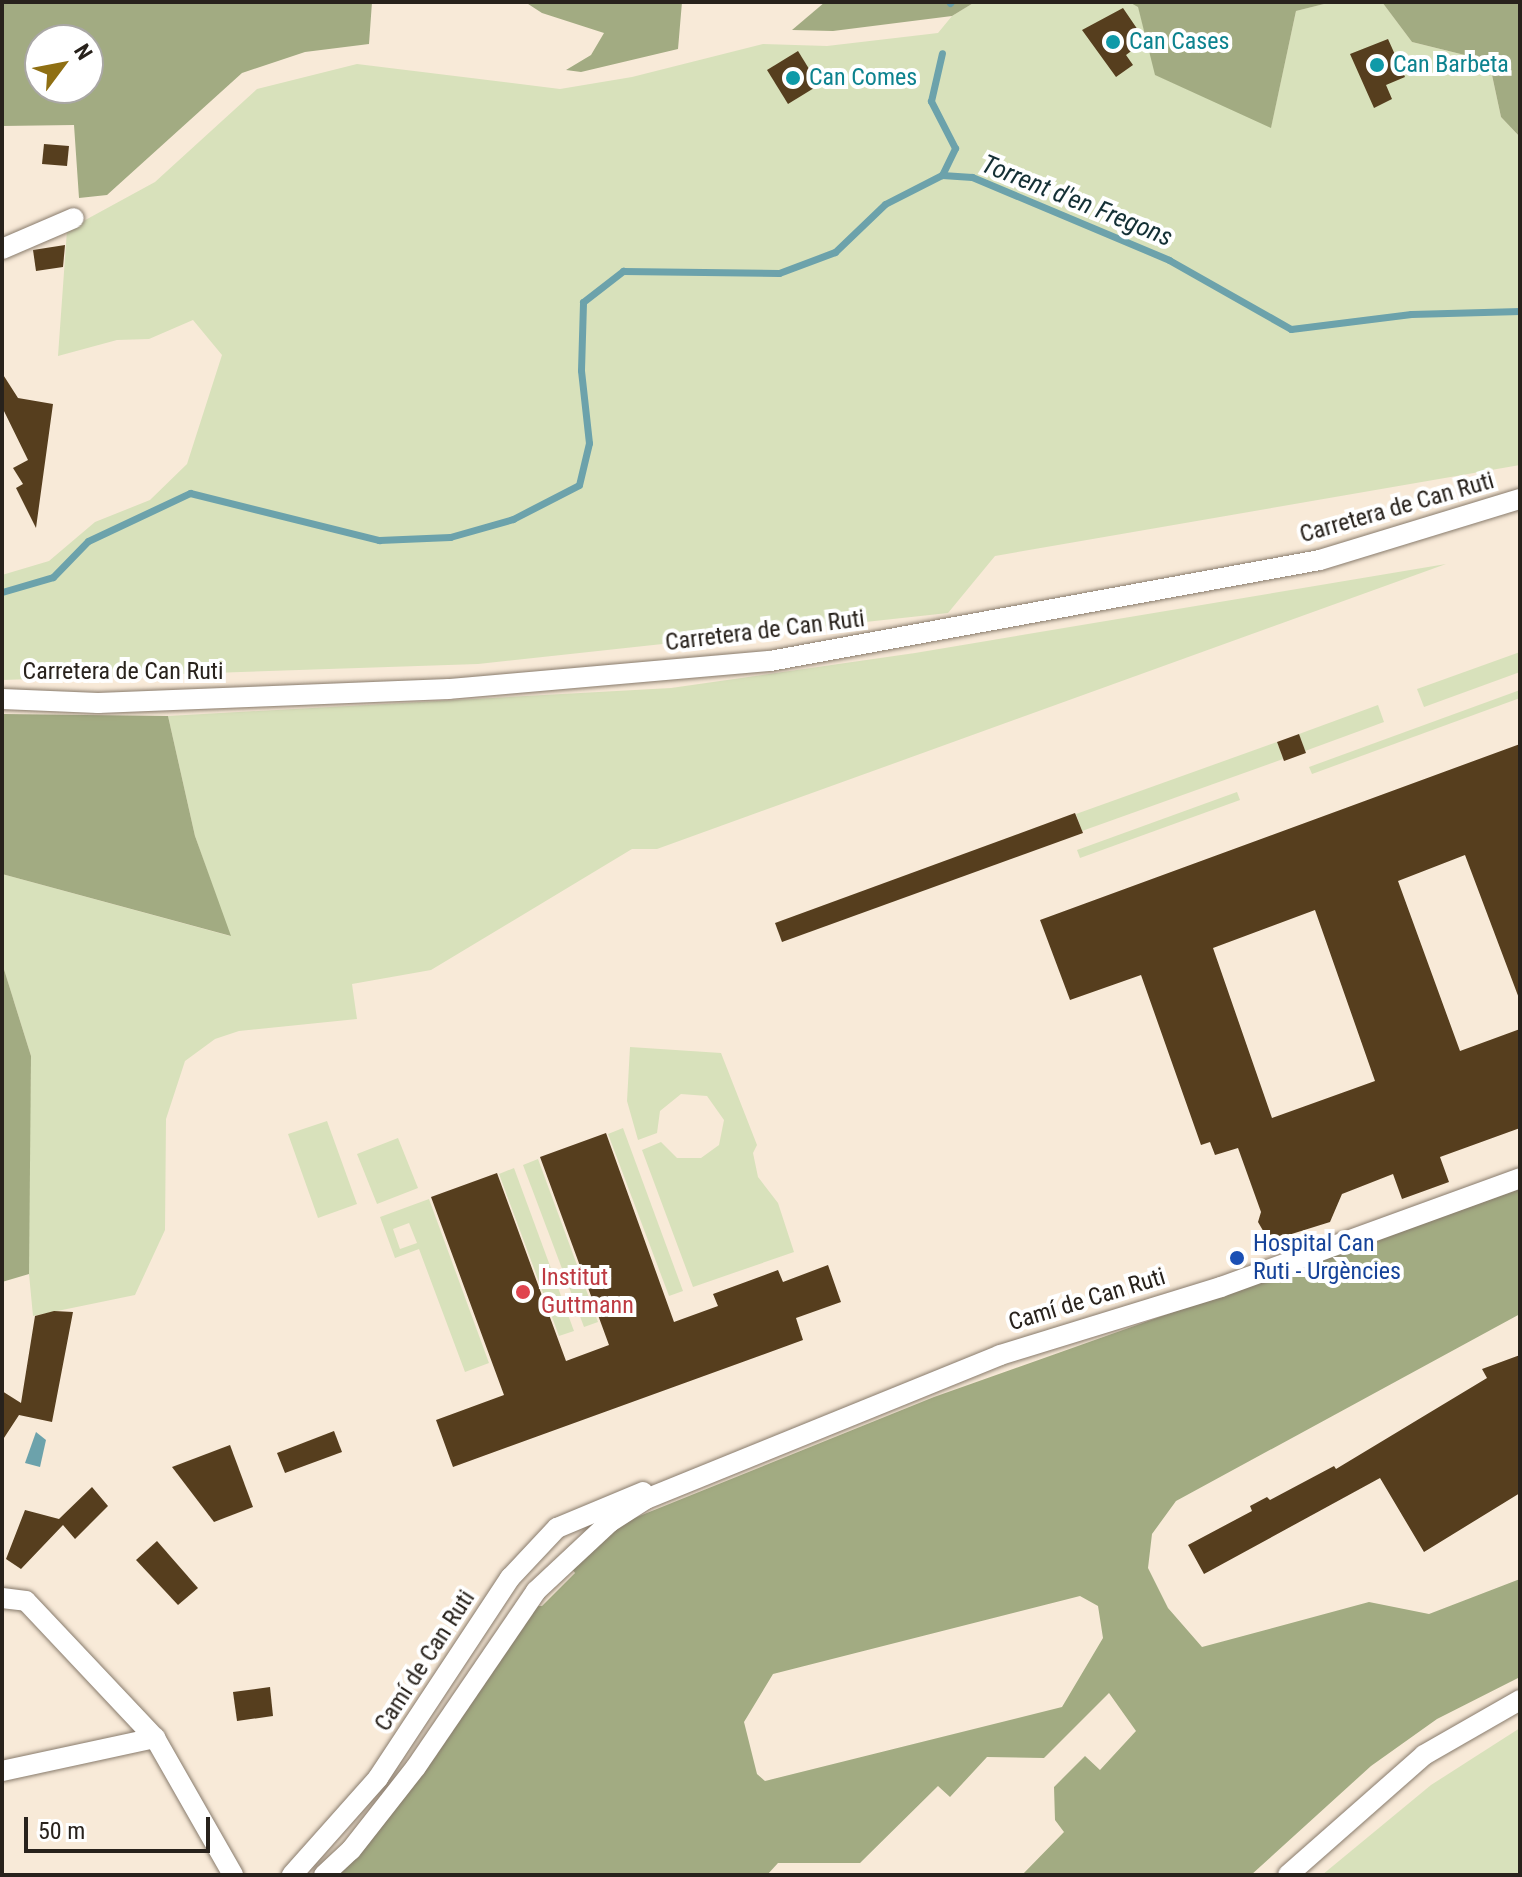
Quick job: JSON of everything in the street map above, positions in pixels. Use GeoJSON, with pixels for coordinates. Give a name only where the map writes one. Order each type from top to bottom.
{"type":"FeatureCollection","features":[{"type":"Feature","properties":{"kind":"street"},"geometry":{"type":"LineString","coordinates":[[2,249],[74,218]]}},
{"type":"Feature","properties":{"kind":"street","name":"Carretera de Can Ruti"},"geometry":{"type":"LineString","coordinates":[[2,699],[98,703],[449,689],[770,661],[1320,560],[1520,499]]}},
{"type":"Feature","properties":{"kind":"street","name":"Camí de Can Ruti"},"geometry":{"type":"LineString","coordinates":[[292,1875],[389,1763],[505,1587],[557,1528],[625,1497],[675,1485],[1000,1355],[1221,1287],[1520,1178]]}},
{"type":"Feature","properties":{"kind":"street","name":"Camí de Can Ruti"},"geometry":{"type":"LineString","coordinates":[[330,1869],[416,1767],[536,1591],[586,1542],[675,1485]]}},
{"type":"Feature","properties":{"kind":"street","name":"Camí de Can Ruti"},"geometry":{"type":"LineString","coordinates":[[505,1587],[525,1582],[567,1547],[586,1542]]}},
{"type":"Feature","properties":{"kind":"street","name":"Camí de Can Ruti"},"geometry":{"type":"LineString","coordinates":[[455,1709],[455,1688],[506,1603],[505,1587]]}},
{"type":"Feature","properties":{"kind":"street"},"geometry":{"type":"LineString","coordinates":[[2,1598],[26,1601],[155,1738],[233,1875]]}},
{"type":"Feature","properties":{"kind":"street"},"geometry":{"type":"LineString","coordinates":[[1288,1875],[1424,1755],[1520,1700]]}},
{"type":"Feature","properties":{"kind":"street"},"geometry":{"type":"LineString","coordinates":[[2,1771],[155,1738]]}},
{"type":"Feature","properties":{"kind":"street","name":"Camí de Can Ruti"},"geometry":{"type":"LineString","coordinates":[[330,1869],[377,1798],[389,1763]]}},
{"type":"Feature","properties":{"kind":"green space"},"geometry":{"type":"Polygon","coordinates":[[[2,2],[372,2],[369,44],[305,52],[242,73],[107,195],[79,198],[74,125],[2,126],[2,2]]]}},
{"type":"Feature","properties":{"kind":"green space"},"geometry":{"type":"Polygon","coordinates":[[[525,2],[682,2],[678,49],[581,72],[566,70],[591,55],[604,33],[542,13],[525,2]]]}},
{"type":"Feature","properties":{"kind":"green space"},"geometry":{"type":"Polygon","coordinates":[[[825,2],[975,2],[952,16],[833,31],[792,30],[825,2]]]}},
{"type":"Feature","properties":{"kind":"green space"},"geometry":{"type":"Polygon","coordinates":[[[975,2],[1129,2],[1138,6],[1156,75],[1271,127],[1296,11],[1332,2],[1382,2],[1412,42],[1489,61],[1501,117],[1520,137],[1520,465],[995,556],[948,613],[478,664],[2,680],[2,575],[49,561],[95,522],[150,500],[187,464],[222,355],[193,320],[149,339],[117,340],[58,356],[67,230],[155,182],[257,89],[357,64],[560,89],[632,77],[763,44],[827,46],[938,33],[952,16],[975,2]]]}},
{"type":"Feature","properties":{"kind":"green space"},"geometry":{"type":"Polygon","coordinates":[[[1129,2],[1332,2],[1296,11],[1271,128],[1155,75],[1138,7],[1129,2]]]}},
{"type":"Feature","properties":{"kind":"green space"},"geometry":{"type":"Polygon","coordinates":[[[1382,2],[1520,2],[1520,137],[1501,117],[1489,61],[1412,42],[1382,2]]]}},
{"type":"Feature","properties":{"kind":"green space"},"geometry":{"type":"Polygon","coordinates":[[[1446,564],[657,849],[632,849],[431,970],[352,984],[357,1019],[239,1031],[215,1039],[185,1061],[166,1119],[165,1230],[135,1295],[33,1316],[27,1253],[31,1056],[2,963],[2,874],[230,936],[195,836],[168,716],[671,688],[915,653],[1446,564]]]}},
{"type":"Feature","properties":{"kind":"green space"},"geometry":{"type":"Polygon","coordinates":[[[1520,652],[1520,672],[1424,707],[1417,689],[1520,652]]]}},
{"type":"Feature","properties":{"kind":"green space"},"geometry":{"type":"Polygon","coordinates":[[[1520,690],[1520,698],[1312,774],[1309,767],[1520,690]]]}},
{"type":"Feature","properties":{"kind":"green space"},"geometry":{"type":"Polygon","coordinates":[[[1378,705],[1384,722],[1305,751],[1299,734],[1378,705]]]}},
{"type":"Feature","properties":{"kind":"green space"},"geometry":{"type":"Polygon","coordinates":[[[2,714],[168,716],[195,836],[231,936],[2,874],[2,714]]]}},
{"type":"Feature","properties":{"kind":"green space"},"geometry":{"type":"Polygon","coordinates":[[[1277,742],[1283,759],[1082,831],[1076,814],[1277,742]]]}},
{"type":"Feature","properties":{"kind":"green space"},"geometry":{"type":"Polygon","coordinates":[[[1237,792],[1240,800],[1080,858],[1077,850],[1237,792]]]}},
{"type":"Feature","properties":{"kind":"green space"},"geometry":{"type":"Polygon","coordinates":[[[2,963],[31,1056],[29,1274],[2,1282],[2,963]]]}},
{"type":"Feature","properties":{"kind":"green space"},"geometry":{"type":"Polygon","coordinates":[[[630,1047],[721,1053],[757,1145],[753,1153],[758,1177],[778,1203],[794,1252],[693,1287],[642,1150],[661,1142],[677,1158],[701,1158],[719,1145],[724,1120],[707,1096],[681,1094],[660,1111],[657,1133],[638,1140],[627,1101],[630,1047]]]}},
{"type":"Feature","properties":{"kind":"green space"},"geometry":{"type":"Polygon","coordinates":[[[327,1121],[357,1204],[318,1218],[288,1134],[327,1121]]]}},
{"type":"Feature","properties":{"kind":"green space"},"geometry":{"type":"Polygon","coordinates":[[[623,1128],[683,1291],[669,1296],[608,1134],[623,1128]]]}},
{"type":"Feature","properties":{"kind":"green space"},"geometry":{"type":"Polygon","coordinates":[[[398,1138],[418,1188],[377,1204],[357,1154],[398,1138]]]}},
{"type":"Feature","properties":{"kind":"green space"},"geometry":{"type":"Polygon","coordinates":[[[538,1159],[598,1322],[584,1327],[523,1165],[538,1159]]]}},
{"type":"Feature","properties":{"kind":"green space"},"geometry":{"type":"Polygon","coordinates":[[[514,1168],[574,1331],[559,1336],[499,1174],[514,1168]]]}},
{"type":"Feature","properties":{"kind":"green space"},"geometry":{"type":"Polygon","coordinates":[[[1520,1189],[1520,1314],[1176,1501],[1152,1534],[1148,1568],[1168,1608],[1202,1647],[1369,1602],[1429,1614],[1520,1579],[1520,1677],[1437,1719],[1371,1766],[1251,1875],[1022,1875],[1064,1832],[1055,1820],[1054,1787],[1085,1756],[1100,1770],[1136,1731],[1109,1693],[1044,1758],[987,1757],[950,1797],[938,1786],[860,1863],[778,1863],[767,1875],[332,1875],[532,1606],[542,1606],[575,1573],[570,1566],[588,1548],[632,1519],[934,1397],[1520,1189]],[[1080,1596],[773,1674],[744,1722],[757,1774],[765,1781],[1062,1707],[1103,1638],[1098,1606],[1080,1596]]]}},
{"type":"Feature","properties":{"kind":"green space"},"geometry":{"type":"Polygon","coordinates":[[[429,1199],[489,1363],[465,1372],[419,1249],[395,1258],[380,1217],[429,1199]],[[409,1223],[393,1229],[400,1249],[417,1243],[409,1223]]]}},
{"type":"Feature","properties":{"kind":"green space"},"geometry":{"type":"Polygon","coordinates":[[[1520,1728],[1520,1875],[1322,1875],[1431,1785],[1520,1728]]]}},
{"type":"Feature","properties":{"kind":"water"},"geometry":{"type":"Polygon","coordinates":[[[36,1432],[46,1440],[40,1467],[25,1463],[36,1432]]]}},
{"type":"Feature","properties":{"kind":"building","name":"Can Cases"},"geometry":{"type":"Polygon","coordinates":[[[1123,8],[1140,33],[1133,38],[1138,46],[1126,55],[1133,65],[1116,77],[1082,30],[1123,8]]]}},
{"type":"Feature","properties":{"kind":"building","name":"Can Barbeta"},"geometry":{"type":"Polygon","coordinates":[[[1388,39],[1405,77],[1386,85],[1392,99],[1374,108],[1350,54],[1388,39]]]}},
{"type":"Feature","properties":{"kind":"building","name":"Can Comes"},"geometry":{"type":"Polygon","coordinates":[[[798,51],[819,85],[788,104],[767,70],[798,51]]]}},
{"type":"Feature","properties":{"kind":"building"},"geometry":{"type":"Polygon","coordinates":[[[44,144],[69,146],[67,166],[42,164],[44,144]]]}},
{"type":"Feature","properties":{"kind":"building"},"geometry":{"type":"Polygon","coordinates":[[[65,245],[63,267],[36,271],[33,250],[65,245]]]}},
{"type":"Feature","properties":{"kind":"building"},"geometry":{"type":"Polygon","coordinates":[[[2,373],[18,398],[53,404],[36,528],[16,488],[23,484],[13,468],[28,460],[2,407],[2,373]]]}},
{"type":"Feature","properties":{"kind":"building"},"geometry":{"type":"Polygon","coordinates":[[[1299,734],[1306,753],[1284,761],[1277,742],[1299,734]]]}},
{"type":"Feature","properties":{"kind":"building"},"geometry":{"type":"Polygon","coordinates":[[[1520,744],[1520,1001],[1465,855],[1398,881],[1460,1051],[1520,1029],[1520,1128],[1440,1157],[1449,1182],[1402,1199],[1393,1174],[1342,1194],[1330,1222],[1269,1241],[1258,1222],[1261,1212],[1238,1148],[1215,1155],[1210,1142],[1201,1145],[1141,975],[1070,1000],[1040,920],[1520,744]],[[1315,910],[1213,948],[1272,1118],[1375,1081],[1315,910]]]}},
{"type":"Feature","properties":{"kind":"building"},"geometry":{"type":"Polygon","coordinates":[[[1075,813],[1083,833],[782,942],[775,923],[1075,813]]]}},
{"type":"Feature","properties":{"kind":"building"},"geometry":{"type":"Polygon","coordinates":[[[606,1133],[674,1322],[718,1306],[713,1294],[778,1270],[783,1282],[828,1265],[841,1302],[796,1318],[803,1340],[453,1467],[436,1420],[504,1395],[431,1197],[497,1173],[566,1361],[609,1345],[540,1157],[606,1133]]]}},
{"type":"Feature","properties":{"kind":"building"},"geometry":{"type":"Polygon","coordinates":[[[54,1311],[73,1312],[52,1422],[19,1415],[2,1441],[2,1391],[21,1403],[35,1316],[54,1311]]]}},
{"type":"Feature","properties":{"kind":"building"},"geometry":{"type":"Polygon","coordinates":[[[1520,1355],[1520,1493],[1424,1552],[1380,1478],[1204,1574],[1188,1545],[1252,1511],[1250,1506],[1267,1497],[1270,1500],[1334,1466],[1336,1469],[1487,1378],[1482,1369],[1520,1355]]]}},
{"type":"Feature","properties":{"kind":"building"},"geometry":{"type":"Polygon","coordinates":[[[334,1431],[342,1452],[285,1473],[277,1453],[334,1431]]]}},
{"type":"Feature","properties":{"kind":"building"},"geometry":{"type":"Polygon","coordinates":[[[230,1445],[253,1507],[214,1522],[172,1467],[230,1445]]]}},
{"type":"Feature","properties":{"kind":"building"},"geometry":{"type":"Polygon","coordinates":[[[92,1487],[108,1506],[75,1539],[63,1525],[21,1569],[6,1559],[25,1510],[59,1519],[92,1487]]]}},
{"type":"Feature","properties":{"kind":"building"},"geometry":{"type":"Polygon","coordinates":[[[157,1541],[198,1588],[178,1605],[136,1560],[157,1541]]]}},
{"type":"Feature","properties":{"kind":"building"},"geometry":{"type":"Polygon","coordinates":[[[270,1687],[273,1716],[237,1721],[233,1692],[270,1687]]]}},
{"type":"Feature","properties":{"kind":"waterway"},"geometry":{"type":"LineString","coordinates":[[942,53],[931,101],[955,148],[942,175]]}},
{"type":"Feature","properties":{"kind":"waterway","name":"Torrent d'en Fregons"},"geometry":{"type":"LineString","coordinates":[[2,592],[53,577],[88,541],[190,493],[379,540],[450,537],[513,519],[579,485],[589,443],[581,370],[583,302],[623,271],[779,273],[835,252],[885,204],[942,175],[972,177],[1169,260],[1291,329],[1411,314],[1520,311]]}},
{"type":"Feature","properties":{"kind":"place","name":"Can Cases"},"geometry":{"type":"Point","coordinates":[1113,42]}},
{"type":"Feature","properties":{"kind":"place","name":"Can Barbeta"},"geometry":{"type":"Point","coordinates":[1377,65]}},
{"type":"Feature","properties":{"kind":"place","name":"Can Comes"},"geometry":{"type":"Point","coordinates":[793,78]}},
{"type":"Feature","properties":{"kind":"place","name":"Hospital Can Ruti - Urgències"},"geometry":{"type":"Point","coordinates":[1237,1258]}},
{"type":"Feature","properties":{"kind":"place","name":"Institut Guttmann"},"geometry":{"type":"Point","coordinates":[523,1292]}}]}
